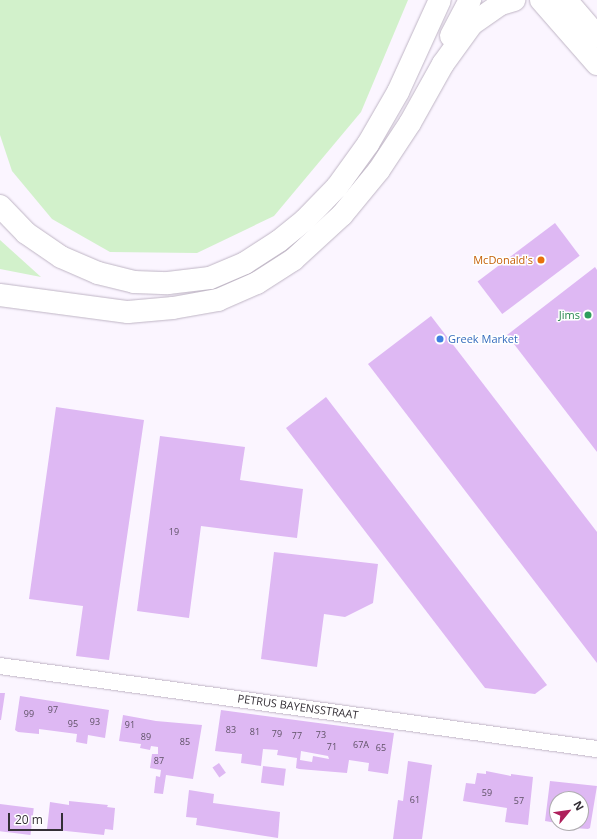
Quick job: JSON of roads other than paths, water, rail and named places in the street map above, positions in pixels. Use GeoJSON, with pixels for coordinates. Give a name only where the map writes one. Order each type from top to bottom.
{"type":"FeatureCollection","features":[{"type":"Feature","properties":{"kind":"main road"},"geometry":{"type":"LineString","coordinates":[[0,206],[26,233],[61,257],[98,273],[134,282],[168,283],[210,278],[245,262],[280,241],[305,220],[337,187],[368,144],[398,92],[440,0]]}},
{"type":"Feature","properties":{"kind":"main road"},"geometry":{"type":"LineString","coordinates":[[443,64],[451,35],[470,0]]}},
{"type":"Feature","properties":{"kind":"main road"},"geometry":{"type":"LineString","coordinates":[[0,295],[128,312],[173,308],[218,300],[257,283],[293,260],[342,215],[379,170],[410,123],[443,64],[472,24],[501,4],[514,0]]}},
{"type":"Feature","properties":{"kind":"main road"},"geometry":{"type":"LineString","coordinates":[[541,0],[597,64]]}},
{"type":"Feature","properties":{"kind":"main road"},"geometry":{"type":"LineString","coordinates":[[566,0],[597,36]]}},
{"type":"Feature","properties":{"kind":"street","name":"PETRUS BAYENSSTRAAT"},"geometry":{"type":"LineString","coordinates":[[0,666],[597,749]]}},
{"type":"Feature","properties":{"kind":"place","name":"McDonald's"},"geometry":{"type":"Point","coordinates":[541,260]}},
{"type":"Feature","properties":{"kind":"place","name":"Jims"},"geometry":{"type":"Point","coordinates":[588,315]}},
{"type":"Feature","properties":{"kind":"place","name":"Greek Market"},"geometry":{"type":"Point","coordinates":[440,339]}}]}
